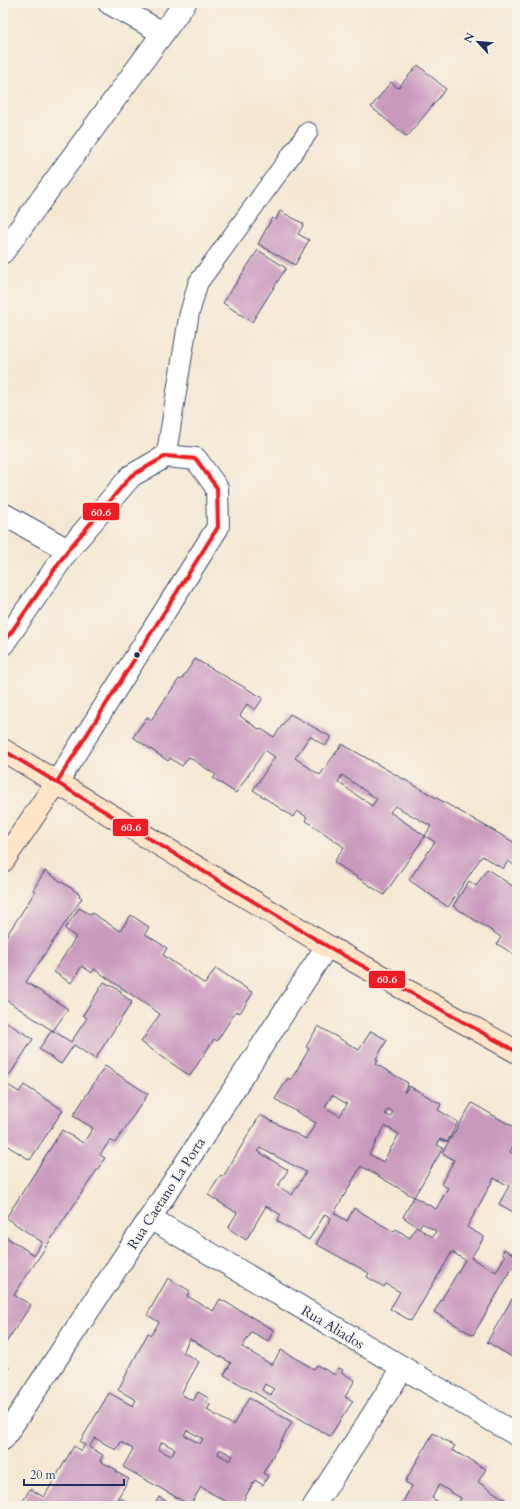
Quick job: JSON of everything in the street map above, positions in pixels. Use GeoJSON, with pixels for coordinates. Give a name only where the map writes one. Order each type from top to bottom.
{"type":"FeatureCollection","features":[{"type":"Feature","properties":{"kind":"street"},"geometry":{"type":"LineString","coordinates":[[109,3],[163,33]]}},
{"type":"Feature","properties":{"kind":"street"},"geometry":{"type":"LineString","coordinates":[[3,252],[10,230],[185,3]]}},
{"type":"Feature","properties":{"kind":"street"},"geometry":{"type":"LineString","coordinates":[[3,644],[68,550],[131,476],[166,456],[196,459],[218,488],[218,527],[57,782],[3,861]]}},
{"type":"Feature","properties":{"kind":"street"},"geometry":{"type":"LineString","coordinates":[[3,514],[68,550]]}},
{"type":"Feature","properties":{"kind":"street"},"geometry":{"type":"LineString","coordinates":[[3,750],[327,946],[517,1052]]}},
{"type":"Feature","properties":{"kind":"street","name":"Rua Caetano La Porta"},"geometry":{"type":"LineString","coordinates":[[3,1439],[150,1218],[327,946]]}},
{"type":"Feature","properties":{"kind":"street","name":"Rua Aliados"},"geometry":{"type":"LineString","coordinates":[[150,1218],[517,1435]]}},
{"type":"Feature","properties":{"kind":"street"},"geometry":{"type":"LineString","coordinates":[[314,1506],[403,1368]]}},
{"type":"Feature","properties":{"kind":"lane"},"geometry":{"type":"LineString","coordinates":[[166,456],[189,315],[198,283],[308,132]]}},
{"type":"Feature","properties":{"kind":"building"},"geometry":{"type":"Polygon","coordinates":[[[418,65],[446,89],[407,137],[371,107],[391,82],[398,88],[418,65]]]}},
{"type":"Feature","properties":{"kind":"building"},"geometry":{"type":"Polygon","coordinates":[[[280,211],[304,224],[298,234],[309,240],[295,265],[258,244],[272,218],[276,220],[280,211]]]}},
{"type":"Feature","properties":{"kind":"building"},"geometry":{"type":"Polygon","coordinates":[[[258,250],[286,268],[252,322],[223,303],[258,250]]]}},
{"type":"Feature","properties":{"kind":"building"},"geometry":{"type":"Polygon","coordinates":[[[195,659],[263,698],[255,710],[247,704],[240,716],[260,730],[261,729],[274,737],[290,714],[331,737],[325,746],[310,736],[295,758],[320,775],[342,744],[517,844],[517,867],[508,861],[503,869],[482,856],[448,907],[409,880],[435,842],[425,836],[384,895],[334,862],[344,847],[305,820],[307,817],[297,811],[293,817],[253,790],[275,757],[265,750],[236,793],[213,778],[216,775],[189,757],[182,766],[170,758],[168,761],[133,737],[147,717],[151,720],[179,679],[181,680],[195,659]],[[342,775],[338,782],[372,806],[377,799],[342,775]],[[395,806],[390,812],[425,836],[431,826],[395,806]]]}},
{"type":"Feature","properties":{"kind":"building"},"geometry":{"type":"Polygon","coordinates":[[[487,869],[517,889],[517,956],[497,944],[501,937],[453,906],[469,881],[476,886],[487,869]]]}},
{"type":"Feature","properties":{"kind":"building"},"geometry":{"type":"Polygon","coordinates":[[[45,871],[80,894],[79,896],[82,898],[26,982],[68,1009],[53,1031],[3,998],[3,941],[35,892],[33,890],[45,871]]]}},
{"type":"Feature","properties":{"kind":"building"},"geometry":{"type":"Polygon","coordinates":[[[79,908],[91,915],[92,913],[120,931],[131,915],[149,927],[145,934],[167,948],[163,955],[205,984],[216,968],[253,993],[240,1013],[236,1011],[217,1041],[214,1039],[190,1076],[141,1042],[160,1014],[94,969],[92,973],[82,966],[71,983],[54,972],[76,937],[65,929],[79,908]]]}},
{"type":"Feature","properties":{"kind":"building"},"geometry":{"type":"Polygon","coordinates":[[[104,982],[121,991],[120,993],[132,1002],[95,1059],[74,1045],[61,1064],[39,1049],[52,1030],[71,1042],[87,1018],[83,1015],[104,982]]]}},
{"type":"Feature","properties":{"kind":"building"},"geometry":{"type":"Polygon","coordinates":[[[3,1020],[33,1039],[9,1076],[3,1072],[3,1020]]]}},
{"type":"Feature","properties":{"kind":"building"},"geometry":{"type":"Polygon","coordinates":[[[318,1026],[359,1050],[371,1031],[387,1040],[376,1059],[378,1060],[376,1064],[408,1083],[404,1092],[409,1086],[441,1104],[438,1110],[458,1122],[447,1142],[440,1139],[437,1145],[443,1148],[414,1197],[436,1209],[448,1188],[441,1184],[454,1160],[442,1153],[472,1103],[517,1129],[517,1139],[510,1152],[517,1157],[517,1214],[499,1204],[509,1186],[494,1178],[467,1227],[484,1237],[471,1258],[496,1272],[505,1256],[502,1254],[504,1249],[517,1256],[517,1260],[473,1335],[434,1312],[465,1260],[452,1252],[411,1321],[390,1309],[400,1292],[386,1284],[384,1287],[367,1277],[369,1273],[316,1244],[331,1218],[325,1214],[309,1240],[277,1221],[281,1215],[266,1206],[246,1240],[228,1228],[237,1213],[208,1195],[221,1175],[223,1177],[260,1115],[306,1139],[316,1123],[275,1099],[288,1078],[291,1080],[309,1049],[306,1047],[318,1026]],[[332,1095],[325,1107],[340,1116],[347,1104],[332,1095]],[[388,1109],[385,1114],[390,1117],[393,1112],[388,1109]],[[385,1126],[369,1154],[383,1162],[399,1134],[385,1126]],[[260,1148],[258,1151],[288,1170],[278,1186],[292,1195],[306,1172],[260,1148]],[[361,1166],[334,1213],[347,1221],[354,1208],[394,1232],[396,1229],[410,1238],[416,1227],[433,1237],[436,1231],[422,1223],[419,1228],[403,1217],[414,1197],[361,1166]]]}},
{"type":"Feature","properties":{"kind":"building"},"geometry":{"type":"Polygon","coordinates":[[[105,1066],[148,1094],[115,1143],[110,1140],[100,1155],[105,1158],[14,1295],[31,1305],[3,1347],[3,1235],[34,1255],[42,1242],[6,1218],[62,1130],[83,1143],[93,1128],[73,1116],[105,1066]]]}},
{"type":"Feature","properties":{"kind":"building"},"geometry":{"type":"Polygon","coordinates":[[[3,1082],[19,1092],[24,1085],[63,1110],[30,1160],[6,1145],[3,1150],[3,1082]]]}},
{"type":"Feature","properties":{"kind":"building"},"geometry":{"type":"Polygon","coordinates":[[[168,1278],[190,1291],[187,1296],[213,1311],[220,1299],[274,1330],[268,1341],[252,1332],[242,1347],[272,1365],[281,1350],[314,1369],[317,1365],[335,1375],[339,1368],[343,1370],[341,1372],[355,1380],[345,1397],[353,1401],[330,1436],[224,1375],[231,1363],[190,1339],[183,1352],[199,1362],[181,1394],[193,1401],[198,1392],[209,1398],[206,1402],[210,1405],[207,1410],[233,1425],[249,1398],[292,1422],[263,1473],[268,1476],[263,1485],[255,1480],[240,1506],[222,1506],[225,1501],[201,1487],[190,1505],[123,1467],[133,1449],[121,1442],[116,1450],[95,1438],[89,1447],[103,1455],[100,1461],[117,1470],[116,1472],[129,1479],[116,1501],[118,1503],[121,1498],[132,1506],[20,1506],[30,1489],[44,1497],[74,1446],[81,1451],[85,1445],[80,1442],[109,1393],[133,1406],[136,1400],[118,1390],[148,1333],[151,1335],[159,1322],[147,1315],[168,1278]],[[265,1384],[262,1390],[271,1395],[274,1389],[265,1384]],[[187,1430],[184,1435],[200,1444],[203,1439],[187,1430]],[[162,1442],[158,1449],[171,1456],[175,1449],[162,1442]],[[220,1449],[218,1454],[230,1461],[233,1456],[220,1449]]]}},
{"type":"Feature","properties":{"kind":"building"},"geometry":{"type":"Polygon","coordinates":[[[517,1295],[517,1360],[487,1342],[512,1299],[514,1300],[517,1295]]]}},
{"type":"Feature","properties":{"kind":"building"},"geometry":{"type":"Polygon","coordinates":[[[3,1363],[9,1367],[3,1376],[3,1363]]]}},
{"type":"Feature","properties":{"kind":"building"},"geometry":{"type":"Polygon","coordinates":[[[433,1433],[455,1446],[452,1450],[486,1469],[478,1482],[506,1500],[503,1506],[457,1506],[461,1498],[439,1485],[432,1498],[437,1501],[434,1506],[400,1506],[412,1486],[405,1482],[433,1433]]]}},
{"type":"Feature","properties":{"kind":"building"},"geometry":{"type":"Polygon","coordinates":[[[159,1497],[175,1506],[154,1506],[159,1497]]]}},
{"type":"Feature","properties":{"kind":"transit line","name":"60.6"},"geometry":{"type":"LineString","coordinates":[[3,644],[68,550],[131,476],[166,456],[196,459],[217,488],[218,527],[57,782]]}},
{"type":"Feature","properties":{"kind":"transit line","name":"60.6"},"geometry":{"type":"LineString","coordinates":[[3,750],[327,946],[517,1052]]}}]}
